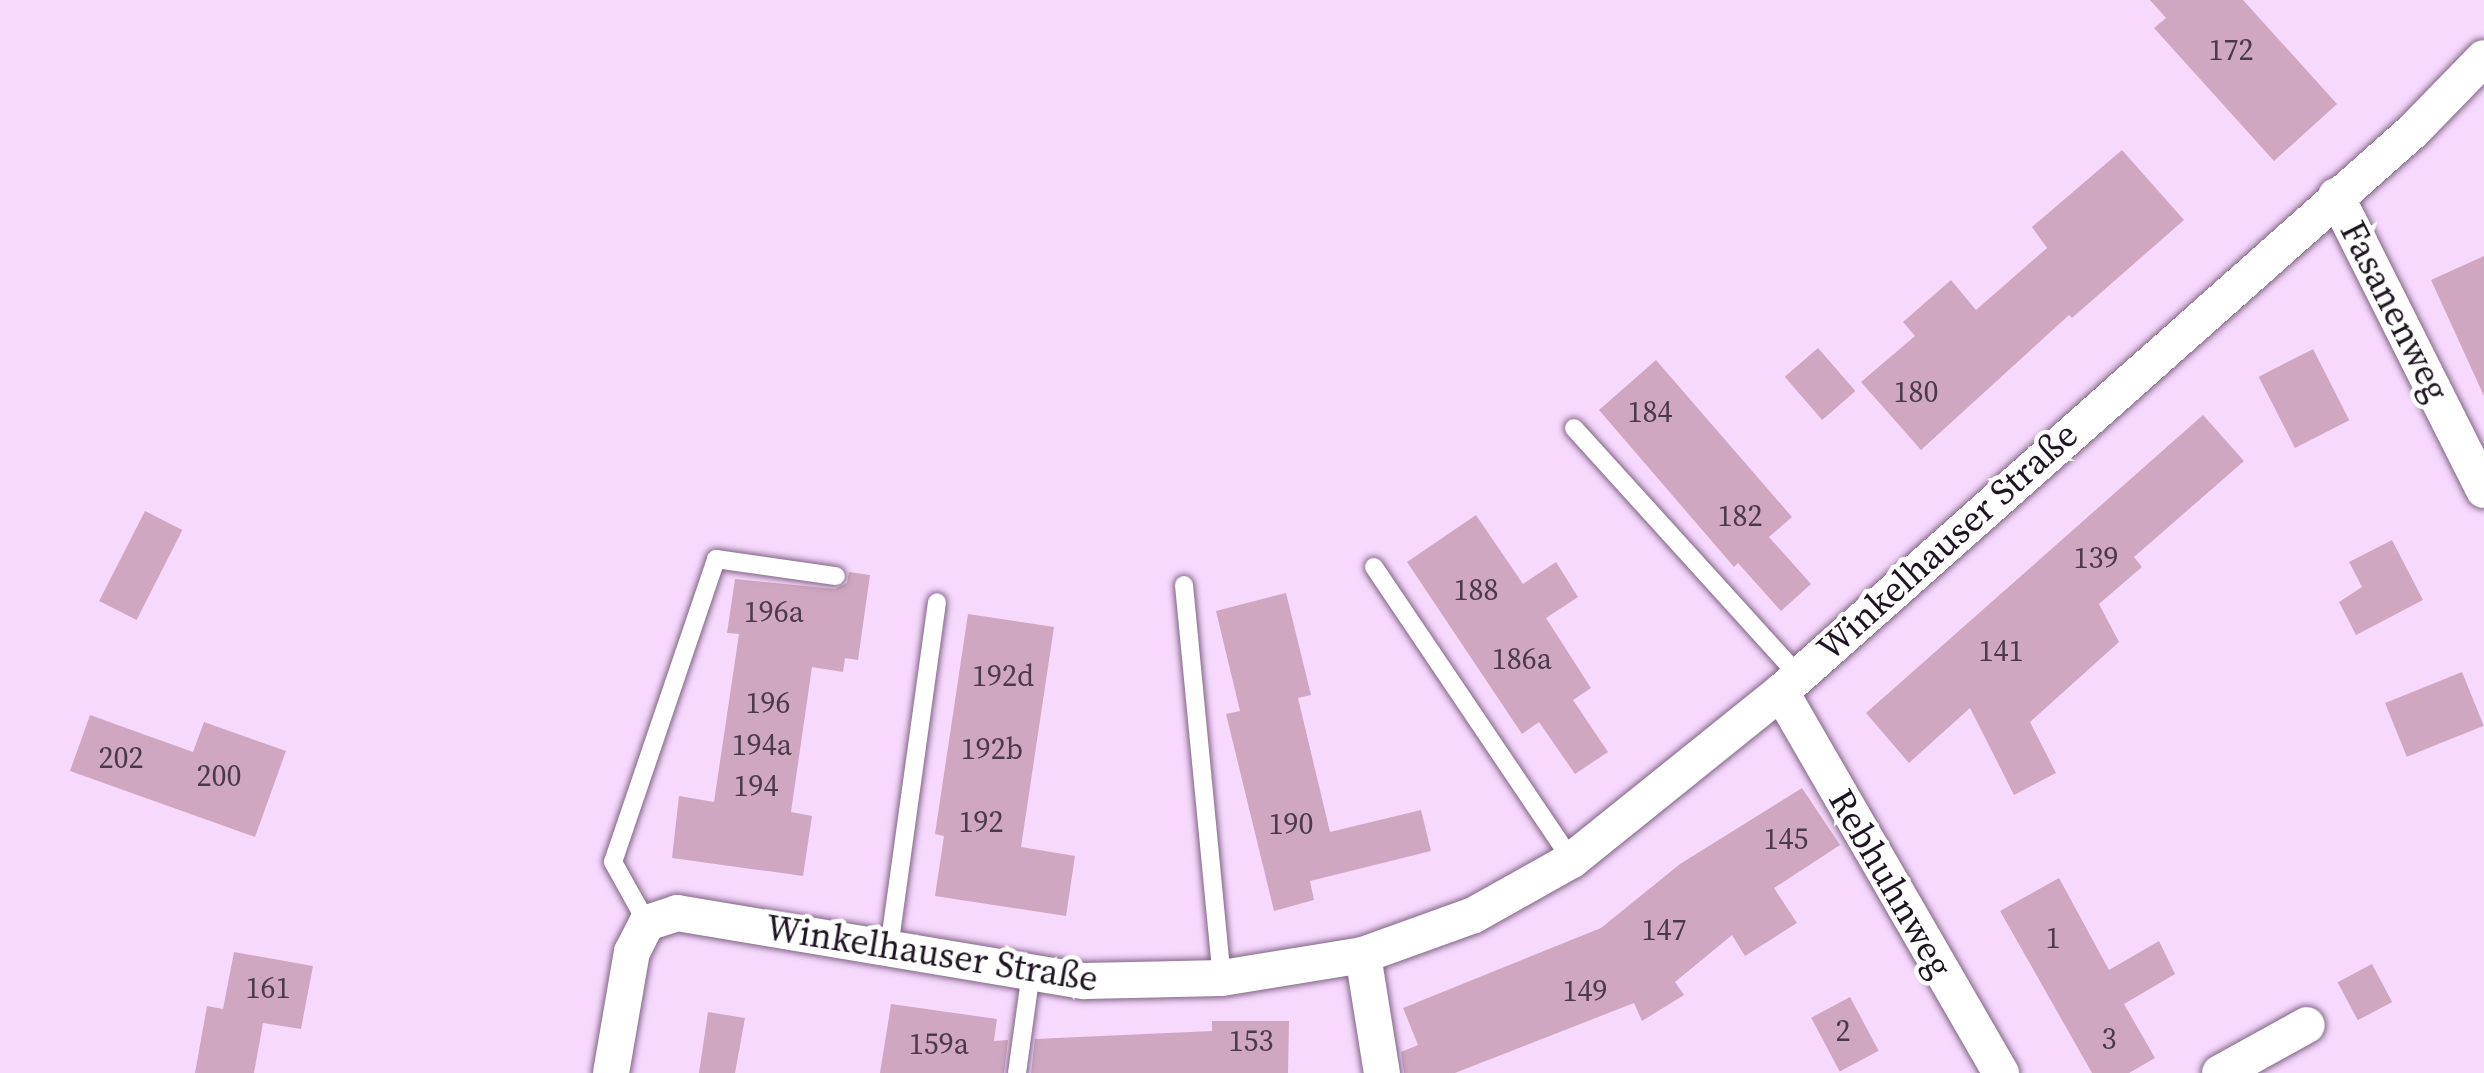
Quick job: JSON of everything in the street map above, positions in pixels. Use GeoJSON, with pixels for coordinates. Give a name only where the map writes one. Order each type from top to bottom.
{"type":"FeatureCollection","features":[{"type":"Feature","properties":{"kind":"street","name":"Winkelhauser Straße"},"geometry":{"type":"LineString","coordinates":[[647,923],[677,913],[1084,981],[1222,978],[1363,955],[1474,915],[1572,860],[1789,683],[2414,130],[2484,58]]}},
{"type":"Feature","properties":{"kind":"street","name":"Fasanenweg"},"geometry":{"type":"LineString","coordinates":[[2336,196],[2484,490]]}},
{"type":"Feature","properties":{"kind":"street","name":"Rebhuhnweg"},"geometry":{"type":"LineString","coordinates":[[1789,683],[2001,1073]]}},
{"type":"Feature","properties":{"kind":"street"},"geometry":{"type":"LineString","coordinates":[[611,1073],[632,952],[647,923]]}},
{"type":"Feature","properties":{"kind":"street"},"geometry":{"type":"LineString","coordinates":[[1363,955],[1382,1073]]}},
{"type":"Feature","properties":{"kind":"street"},"geometry":{"type":"LineString","coordinates":[[2220,1073],[2307,1025]]}},
{"type":"Feature","properties":{"kind":"lane"},"geometry":{"type":"LineString","coordinates":[[1574,428],[1789,683]]}},
{"type":"Feature","properties":{"kind":"lane"},"geometry":{"type":"LineString","coordinates":[[647,923],[613,862],[716,560],[836,576]]}},
{"type":"Feature","properties":{"kind":"lane"},"geometry":{"type":"LineString","coordinates":[[1375,567],[1572,860]]}},
{"type":"Feature","properties":{"kind":"lane"},"geometry":{"type":"LineString","coordinates":[[1184,585],[1222,978]]}},
{"type":"Feature","properties":{"kind":"lane"},"geometry":{"type":"LineString","coordinates":[[889,948],[937,602]]}},
{"type":"Feature","properties":{"kind":"lane"},"geometry":{"type":"LineString","coordinates":[[1016,1073],[1031,972]]}},
{"type":"Feature","properties":{"kind":"building"},"geometry":{"type":"Polygon","coordinates":[[[2150,0],[2243,0],[2337,104],[2274,161],[2154,28],[2166,18],[2150,0]]]}},
{"type":"Feature","properties":{"kind":"building"},"geometry":{"type":"Polygon","coordinates":[[[2122,150],[2184,220],[2072,318],[2069,315],[1921,450],[1861,382],[1915,336],[1903,322],[1951,280],[1976,310],[2047,248],[2032,227],[2122,150]]]}},
{"type":"Feature","properties":{"kind":"building"},"geometry":{"type":"Polygon","coordinates":[[[2484,256],[2484,396],[2431,280],[2484,256]]]}},
{"type":"Feature","properties":{"kind":"building"},"geometry":{"type":"Polygon","coordinates":[[[1818,348],[1855,391],[1822,420],[1785,377],[1818,348]]]}},
{"type":"Feature","properties":{"kind":"building"},"geometry":{"type":"Polygon","coordinates":[[[2313,349],[2349,420],[2295,448],[2259,377],[2313,349]]]}},
{"type":"Feature","properties":{"kind":"building"},"geometry":{"type":"Polygon","coordinates":[[[1656,360],[1792,517],[1769,537],[1811,584],[1781,611],[1738,563],[1734,567],[1599,410],[1656,360]]]}},
{"type":"Feature","properties":{"kind":"building"},"geometry":{"type":"Polygon","coordinates":[[[2203,415],[2244,461],[2134,557],[2142,567],[2099,604],[2119,642],[2030,722],[2056,773],[2014,795],[1970,708],[1909,763],[1866,713],[2203,415]]]}},
{"type":"Feature","properties":{"kind":"building"},"geometry":{"type":"Polygon","coordinates":[[[145,511],[182,530],[137,620],[99,601],[145,511]]]}},
{"type":"Feature","properties":{"kind":"building"},"geometry":{"type":"Polygon","coordinates":[[[1476,515],[1523,584],[1556,562],[1578,597],[1546,618],[1591,688],[1573,700],[1608,752],[1575,774],[1539,722],[1522,734],[1407,562],[1476,515]]]}},
{"type":"Feature","properties":{"kind":"building"},"geometry":{"type":"Polygon","coordinates":[[[2392,540],[2423,600],[2356,635],[2339,602],[2362,587],[2349,562],[2392,540]]]}},
{"type":"Feature","properties":{"kind":"building"},"geometry":{"type":"Polygon","coordinates":[[[849,572],[870,575],[858,660],[845,658],[843,672],[812,667],[791,812],[812,816],[803,876],[672,858],[679,796],[714,802],[739,634],[727,633],[735,579],[835,589],[847,583],[849,572]]]}},
{"type":"Feature","properties":{"kind":"building"},"geometry":{"type":"Polygon","coordinates":[[[1286,593],[1311,695],[1298,698],[1330,832],[1421,810],[1431,851],[1310,881],[1314,900],[1274,911],[1226,714],[1240,711],[1216,611],[1286,593]]]}},
{"type":"Feature","properties":{"kind":"building"},"geometry":{"type":"Polygon","coordinates":[[[968,614],[1054,627],[1021,847],[1075,856],[1066,916],[935,896],[944,836],[935,834],[968,614]]]}},
{"type":"Feature","properties":{"kind":"building"},"geometry":{"type":"Polygon","coordinates":[[[2462,672],[2484,726],[2407,757],[2385,703],[2462,672]]]}},
{"type":"Feature","properties":{"kind":"building"},"geometry":{"type":"Polygon","coordinates":[[[90,715],[193,752],[204,722],[286,751],[255,837],[70,771],[90,715]]]}},
{"type":"Feature","properties":{"kind":"building"},"geometry":{"type":"Polygon","coordinates":[[[1802,788],[1840,845],[1774,888],[1797,923],[1745,956],[1732,935],[1675,982],[1684,995],[1642,1021],[1634,1003],[1455,1073],[1404,1073],[1401,1052],[1418,1045],[1403,1008],[1601,928],[1680,864],[1802,788]]]}},
{"type":"Feature","properties":{"kind":"building"},"geometry":{"type":"Polygon","coordinates":[[[2059,878],[2109,970],[2159,941],[2175,974],[2124,1004],[2155,1058],[2129,1073],[2092,1073],[2000,911],[2059,878]]]}},
{"type":"Feature","properties":{"kind":"building"},"geometry":{"type":"Polygon","coordinates":[[[234,952],[313,966],[301,1029],[263,1023],[254,1073],[195,1073],[207,1006],[223,1009],[234,952]]]}},
{"type":"Feature","properties":{"kind":"building"},"geometry":{"type":"Polygon","coordinates":[[[2372,964],[2392,1002],[2358,1020],[2338,982],[2372,964]]]}},
{"type":"Feature","properties":{"kind":"building"},"geometry":{"type":"Polygon","coordinates":[[[1850,997],[1879,1051],[1840,1072],[1811,1018],[1850,997]]]}},
{"type":"Feature","properties":{"kind":"building"},"geometry":{"type":"Polygon","coordinates":[[[891,1004],[997,1019],[994,1041],[1008,1040],[1004,1073],[880,1073],[891,1004]]]}},
{"type":"Feature","properties":{"kind":"building"},"geometry":{"type":"Polygon","coordinates":[[[708,1012],[745,1018],[735,1073],[699,1073],[708,1012]]]}},
{"type":"Feature","properties":{"kind":"building"},"geometry":{"type":"Polygon","coordinates":[[[1212,1021],[1289,1021],[1288,1073],[1031,1073],[1035,1039],[1212,1031],[1212,1021]]]}}]}
